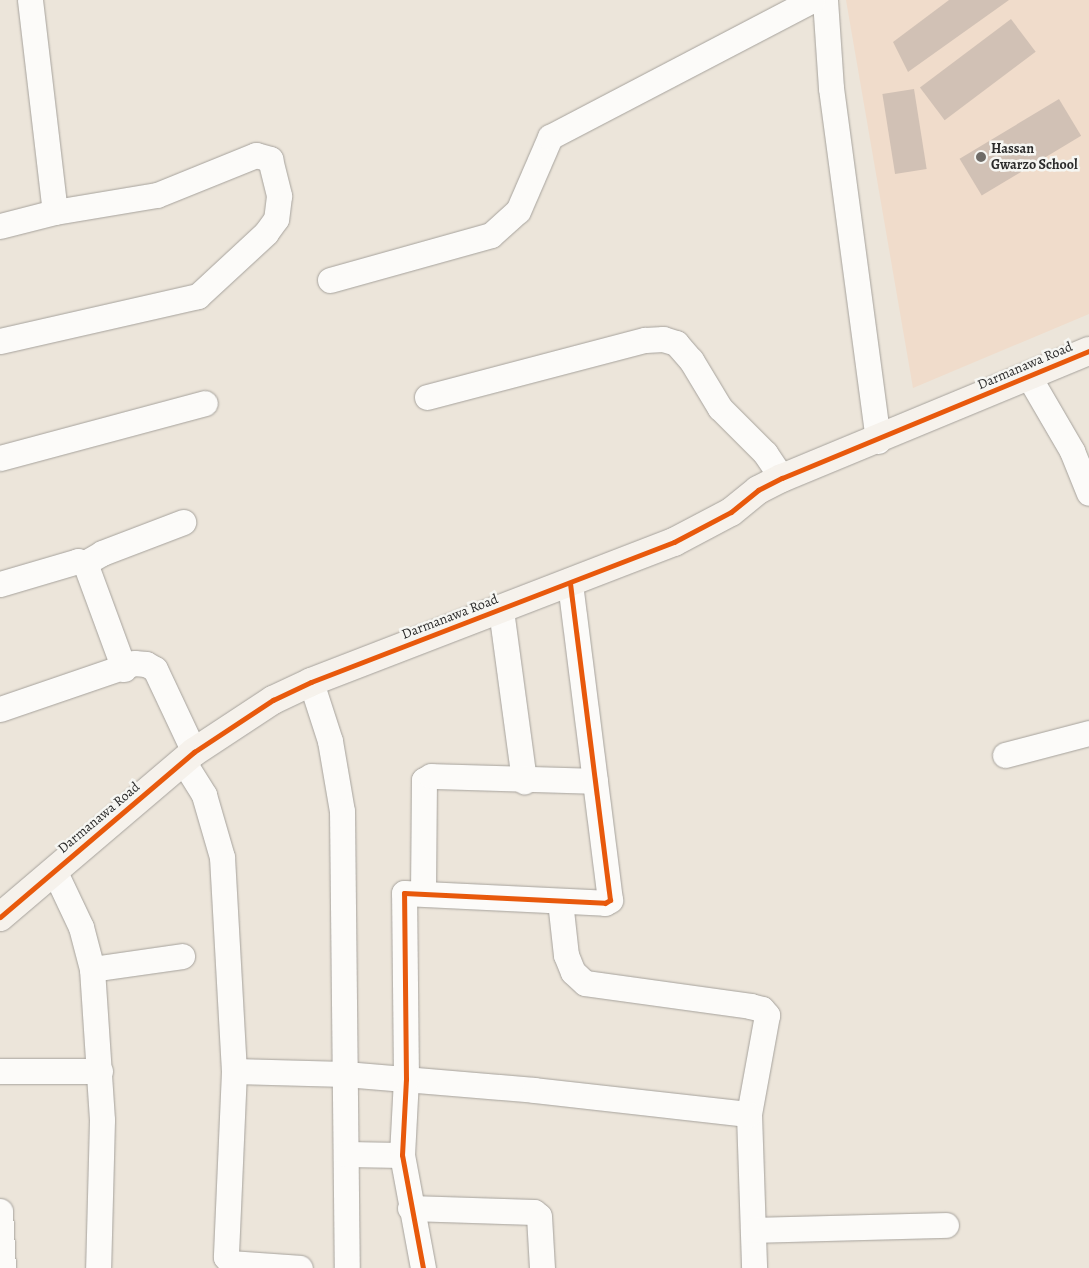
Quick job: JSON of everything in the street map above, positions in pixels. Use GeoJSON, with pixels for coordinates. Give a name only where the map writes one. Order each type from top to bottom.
{"type":"FeatureCollection","features":[{"type":"Feature","properties":{"kind":"street"},"geometry":{"type":"LineString","coordinates":[[30,0],[55,212]]}},
{"type":"Feature","properties":{"kind":"street"},"geometry":{"type":"LineString","coordinates":[[330,280],[491,235],[518,211],[550,137],[812,0]]}},
{"type":"Feature","properties":{"kind":"street"},"geometry":{"type":"LineString","coordinates":[[825,0],[831,88],[878,441]]}},
{"type":"Feature","properties":{"kind":"street"},"geometry":{"type":"LineString","coordinates":[[0,226],[55,212],[157,195],[256,156],[270,159],[279,196],[276,219],[266,234],[198,296],[0,341]]}},
{"type":"Feature","properties":{"kind":"street"},"geometry":{"type":"LineString","coordinates":[[427,397],[645,340],[663,339],[676,343],[691,360],[720,408],[765,452],[782,478]]}},
{"type":"Feature","properties":{"kind":"street","name":"Darmanawa Road"},"geometry":{"type":"LineString","coordinates":[[0,916],[188,757],[242,719],[311,682],[570,584],[674,542],[731,512],[758,490],[782,478],[878,441],[1089,351]]}},
{"type":"Feature","properties":{"kind":"street"},"geometry":{"type":"LineString","coordinates":[[1028,377],[1072,451],[1089,493]]}},
{"type":"Feature","properties":{"kind":"street"},"geometry":{"type":"LineString","coordinates":[[0,458],[205,403]]}},
{"type":"Feature","properties":{"kind":"street"},"geometry":{"type":"LineString","coordinates":[[0,584],[78,561],[85,563],[102,553],[184,522]]}},
{"type":"Feature","properties":{"kind":"street"},"geometry":{"type":"LineString","coordinates":[[85,563],[124,669]]}},
{"type":"Feature","properties":{"kind":"street"},"geometry":{"type":"LineString","coordinates":[[423,1268],[410,1208],[402,1155],[406,1080],[403,894],[423,893],[605,903],[610,900],[570,584]]}},
{"type":"Feature","properties":{"kind":"street"},"geometry":{"type":"LineString","coordinates":[[500,610],[524,781]]}},
{"type":"Feature","properties":{"kind":"street"},"geometry":{"type":"LineString","coordinates":[[0,709],[124,669],[134,663],[155,669],[204,795],[222,857],[234,1070],[226,1257],[231,1263],[300,1268]]}},
{"type":"Feature","properties":{"kind":"street"},"geometry":{"type":"LineString","coordinates":[[311,682],[330,741],[340,789],[348,1268]]}},
{"type":"Feature","properties":{"kind":"street"},"geometry":{"type":"LineString","coordinates":[[1005,755],[1089,733]]}},
{"type":"Feature","properties":{"kind":"street"},"geometry":{"type":"LineString","coordinates":[[423,893],[424,780],[430,776],[524,781],[595,780]]}},
{"type":"Feature","properties":{"kind":"street"},"geometry":{"type":"LineString","coordinates":[[54,870],[81,927],[92,968],[100,1071],[98,1268]]}},
{"type":"Feature","properties":{"kind":"street"},"geometry":{"type":"LineString","coordinates":[[560,901],[566,955],[573,972],[585,983],[750,1006],[762,1009],[767,1015],[749,1114],[754,1268]]}},
{"type":"Feature","properties":{"kind":"street"},"geometry":{"type":"LineString","coordinates":[[92,968],[182,956]]}},
{"type":"Feature","properties":{"kind":"street"},"geometry":{"type":"LineString","coordinates":[[234,1070],[345,1074],[534,1090],[749,1114]]}},
{"type":"Feature","properties":{"kind":"street"},"geometry":{"type":"LineString","coordinates":[[0,1071],[100,1071]]}},
{"type":"Feature","properties":{"kind":"street"},"geometry":{"type":"LineString","coordinates":[[346,1154],[402,1155]]}},
{"type":"Feature","properties":{"kind":"street"},"geometry":{"type":"LineString","coordinates":[[410,1208],[534,1212],[539,1216],[542,1268]]}},
{"type":"Feature","properties":{"kind":"street"},"geometry":{"type":"LineString","coordinates":[[0,1211],[3,1268]]}},
{"type":"Feature","properties":{"kind":"street"},"geometry":{"type":"LineString","coordinates":[[753,1230],[946,1225]]}},
{"type":"Feature","properties":{"kind":"shaded area","name":"Hassan Gwarzo School"},"geometry":{"type":"Polygon","coordinates":[[[846,0],[1089,0],[1089,314],[913,388],[846,0]]]}},
{"type":"Feature","properties":{"kind":"building"},"geometry":{"type":"Polygon","coordinates":[[[949,0],[1009,0],[908,72],[893,42],[949,0]]]}},
{"type":"Feature","properties":{"kind":"building"},"geometry":{"type":"Polygon","coordinates":[[[1011,19],[1036,52],[945,120],[920,88],[1011,19]]]}},
{"type":"Feature","properties":{"kind":"building"},"geometry":{"type":"Polygon","coordinates":[[[914,89],[927,169],[895,174],[882,94],[914,89]]]}},
{"type":"Feature","properties":{"kind":"building"},"geometry":{"type":"Polygon","coordinates":[[[1059,99],[1081,136],[982,196],[960,159],[1059,99]]]}},
{"type":"Feature","properties":{"kind":"cycle path"},"geometry":{"type":"LineString","coordinates":[[0,917],[194,752],[273,700],[311,682],[674,542],[731,512],[758,490],[782,478],[1089,351]]}},
{"type":"Feature","properties":{"kind":"cycle path"},"geometry":{"type":"LineString","coordinates":[[423,1268],[402,1155],[406,1079],[404,893],[605,903],[610,900],[570,584]]}},
{"type":"Feature","properties":{"kind":"place","name":"Hassan Gwarzo School"},"geometry":{"type":"Point","coordinates":[981,157]}}]}
